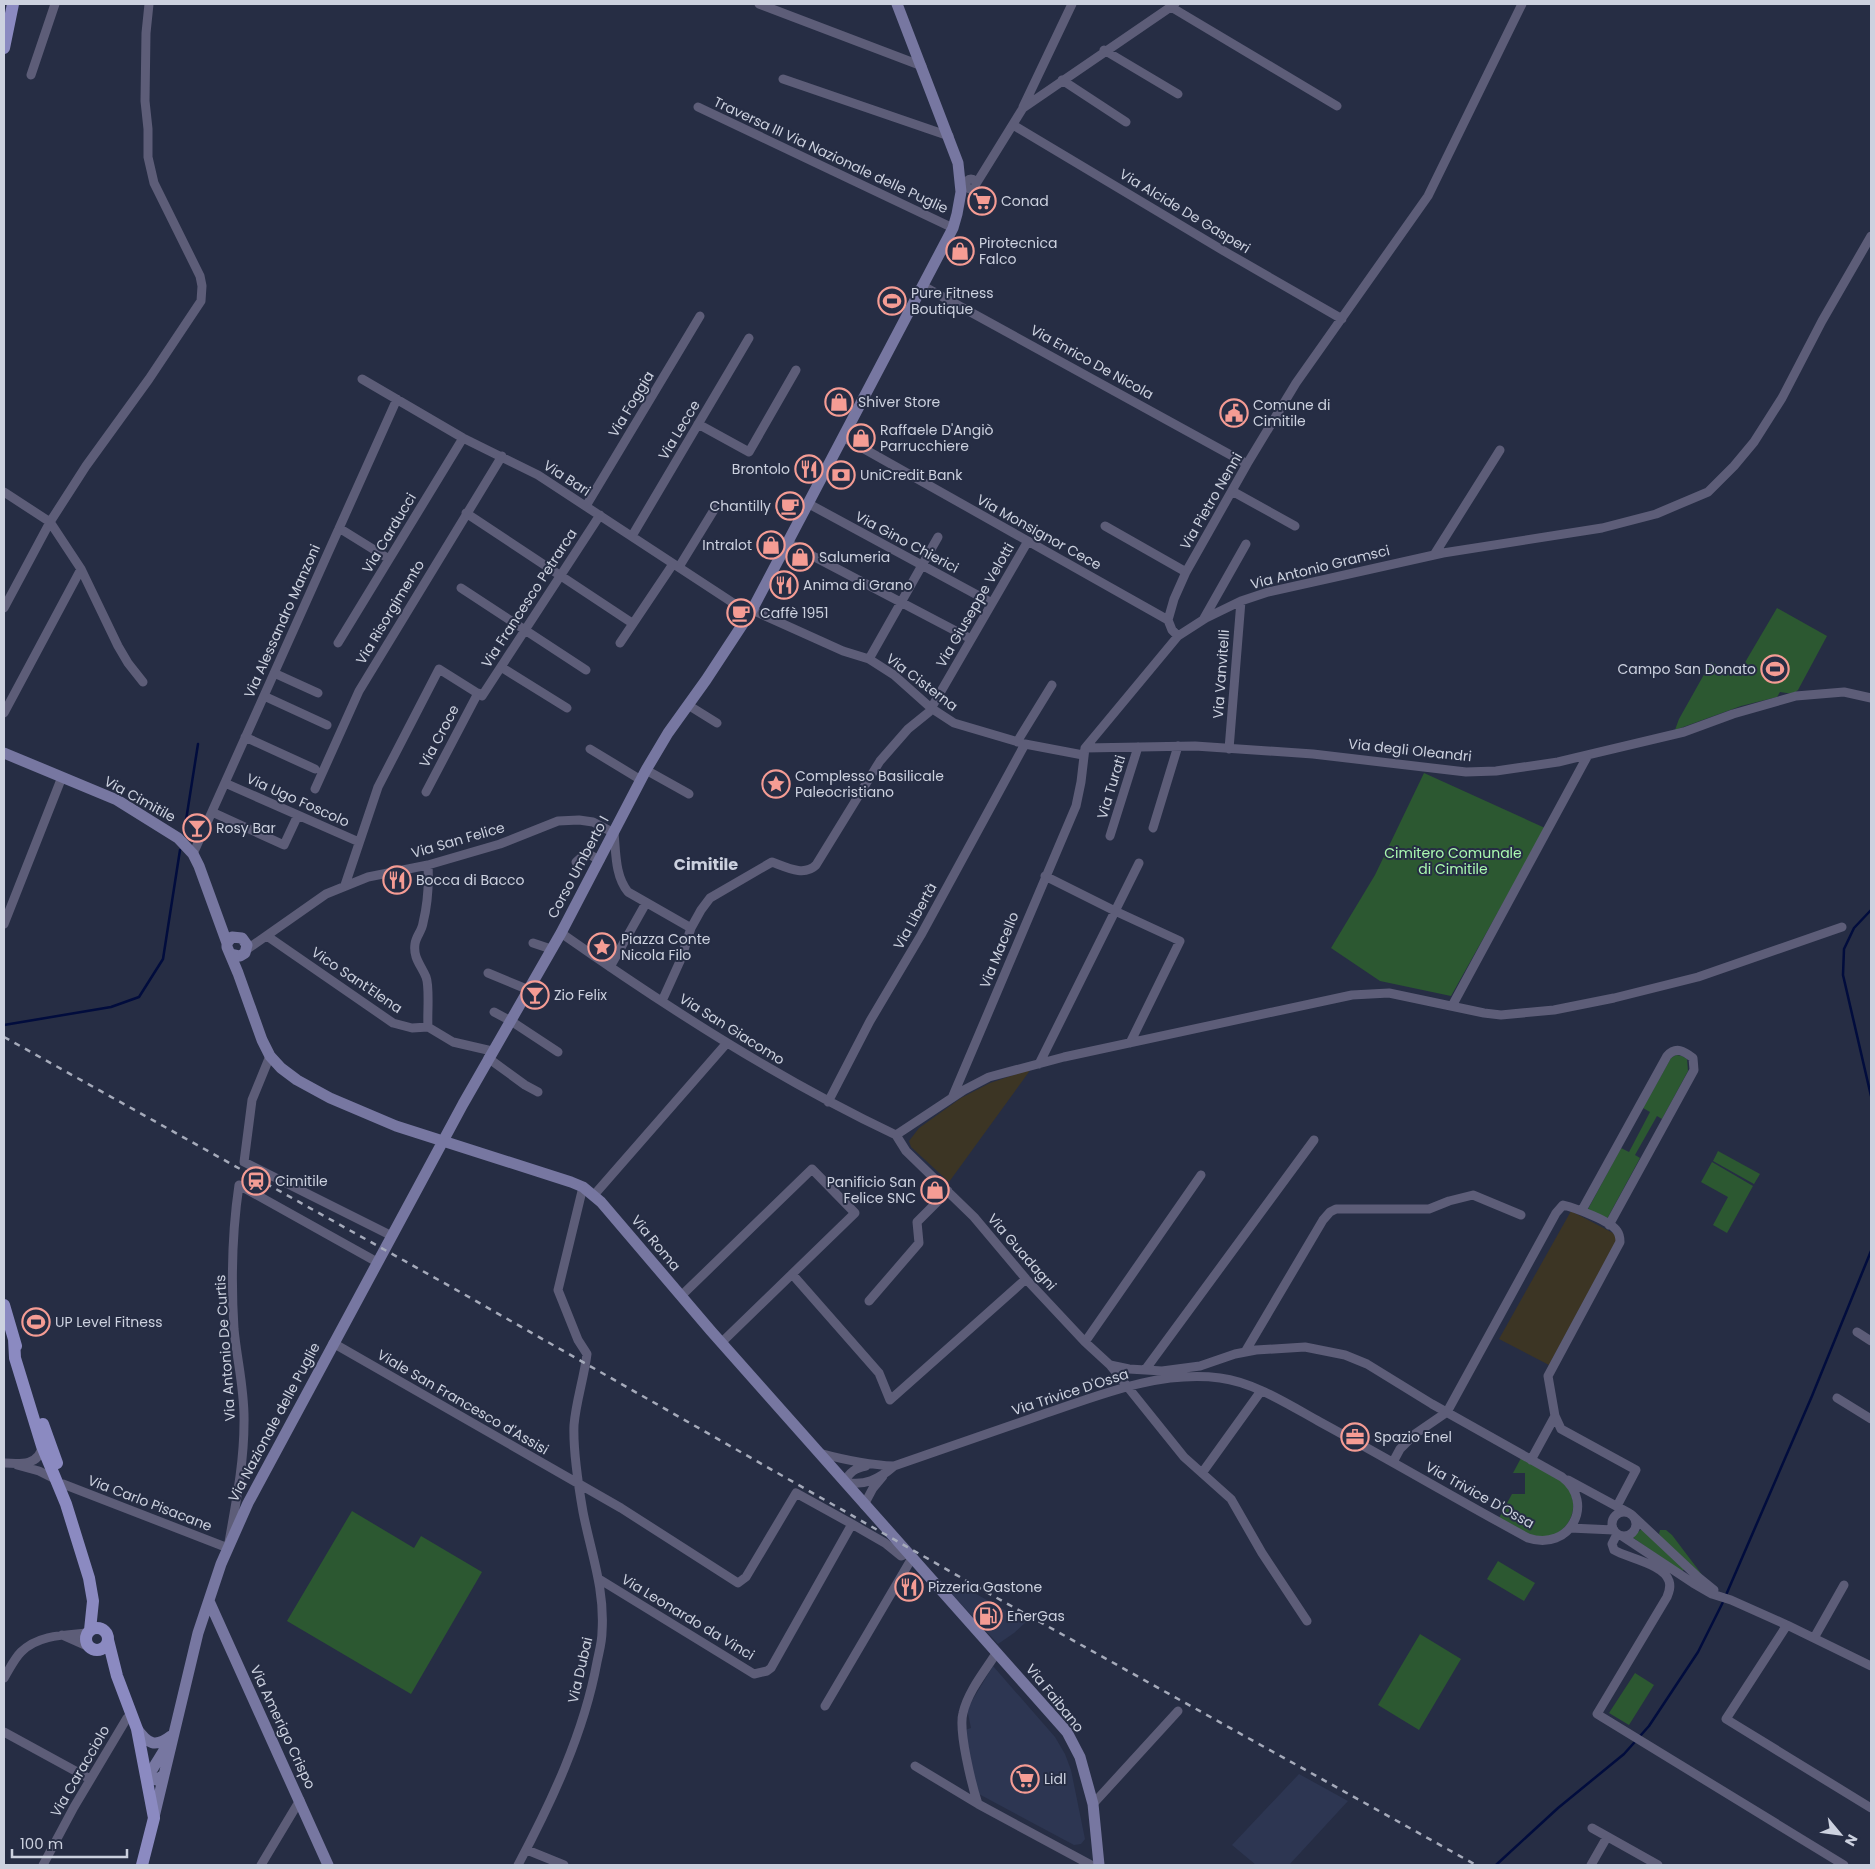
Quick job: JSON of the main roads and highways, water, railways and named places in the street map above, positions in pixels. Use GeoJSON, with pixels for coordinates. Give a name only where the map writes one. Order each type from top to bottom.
{"type":"FeatureCollection","features":[{"type":"Feature","properties":{"kind":"main road"},"geometry":{"type":"LineString","coordinates":[[4,48],[13,4]]}},
{"type":"Feature","properties":{"kind":"main road","name":"Corso Umberto I"},"geometry":{"type":"LineString","coordinates":[[444,1142],[490,1055],[512,1021],[561,933],[643,775],[668,732],[751,612],[953,228],[960,203],[959,169],[949,136],[897,4]]}},
{"type":"Feature","properties":{"kind":"main road","name":"Via Cimitile"},"geometry":{"type":"LineString","coordinates":[[4,753],[117,800],[178,838],[193,854],[227,943],[226,947],[239,953]]}},
{"type":"Feature","properties":{"kind":"main road","name":"Via Cimitile"},"geometry":{"type":"LineString","coordinates":[[217,917],[241,937]]}},
{"type":"Feature","properties":{"kind":"main road"},"geometry":{"type":"LineString","coordinates":[[227,943],[232,937],[241,937],[247,945],[239,953]]}},
{"type":"Feature","properties":{"kind":"main road","name":"Via Roma"},"geometry":{"type":"LineString","coordinates":[[239,953],[238,973],[262,1040],[270,1056],[281,1068],[297,1080],[330,1098],[396,1126],[571,1182],[583,1187],[594,1195],[721,1343],[930,1578]]}},
{"type":"Feature","properties":{"kind":"main road","name":"Via Nazionale delle Puglie"},"geometry":{"type":"LineString","coordinates":[[154,1818],[198,1633],[228,1548],[252,1495],[377,1262],[444,1142]]}},
{"type":"Feature","properties":{"kind":"main road"},"geometry":{"type":"LineString","coordinates":[[4,1305],[14,1340],[22,1356],[51,1444],[59,1481],[89,1578],[93,1601],[107,1636],[117,1676],[137,1729],[154,1818],[142,1865]]}},
{"type":"Feature","properties":{"kind":"main road"},"geometry":{"type":"LineString","coordinates":[[14,1340],[15,1358],[42,1446],[59,1481]]}},
{"type":"Feature","properties":{"kind":"main road"},"geometry":{"type":"LineString","coordinates":[[44,1427],[49,1461]]}},
{"type":"Feature","properties":{"kind":"main road","name":"Via Faibano"},"geometry":{"type":"LineString","coordinates":[[930,1578],[1067,1732],[1080,1757],[1092,1804],[1099,1865]]}},
{"type":"Feature","properties":{"kind":"main road"},"geometry":{"type":"LineString","coordinates":[[93,1601],[86,1640],[90,1648],[117,1676]]}},
{"type":"Feature","properties":{"kind":"main road","name":"Via Amerigo Crispo"},"geometry":{"type":"LineString","coordinates":[[209,1601],[328,1865]]}},
{"type":"Feature","properties":{"kind":"main road"},"geometry":{"type":"LineString","coordinates":[[88,1632],[97,1628],[107,1636]]}},
{"type":"Feature","properties":{"kind":"main road"},"geometry":{"type":"LineString","coordinates":[[90,1648],[102,1649],[107,1636]]}},
{"type":"Feature","properties":{"kind":"main road"},"geometry":{"type":"LineString","coordinates":[[137,1729],[143,1737],[155,1744],[162,1743],[174,1734]]}},
{"type":"Feature","properties":{"kind":"main road","name":"Via Nazionale delle Puglie"},"geometry":{"type":"LineString","coordinates":[[147,1778],[174,1734]]}},
{"type":"Feature","properties":{"kind":"main road"},"geometry":{"type":"LineString","coordinates":[[147,1778],[156,1780],[164,1775]]}},
{"type":"Feature","properties":{"kind":"waterway"},"geometry":{"type":"LineString","coordinates":[[184,833],[198,744]]}},
{"type":"Feature","properties":{"kind":"waterway"},"geometry":{"type":"LineString","coordinates":[[4,1025],[111,1007],[139,997],[163,959],[180,850]]}},
{"type":"Feature","properties":{"kind":"waterway"},"geometry":{"type":"LineString","coordinates":[[1871,910],[1854,928],[1844,949],[1843,975],[1871,1096]]}},
{"type":"Feature","properties":{"kind":"waterway"},"geometry":{"type":"LineString","coordinates":[[1726,1595],[1812,1396],[1871,1251]]}},
{"type":"Feature","properties":{"kind":"waterway"},"geometry":{"type":"LineString","coordinates":[[1496,1865],[1558,1808],[1624,1754],[1649,1726],[1698,1652],[1724,1600]]}},
{"type":"Feature","properties":{"kind":"railway"},"geometry":{"type":"LineString","coordinates":[[4,1037],[453,1288],[988,1593],[1476,1865]]}},
{"type":"Feature","properties":{"kind":"place","name":"Conad"},"geometry":{"type":"Point","coordinates":[982,201]}},
{"type":"Feature","properties":{"kind":"place","name":"Pirotecnica Falco"},"geometry":{"type":"Point","coordinates":[960,251]}},
{"type":"Feature","properties":{"kind":"place","name":"Pure Fitness Boutique"},"geometry":{"type":"Point","coordinates":[892,301]}},
{"type":"Feature","properties":{"kind":"place","name":"Shiver Store"},"geometry":{"type":"Point","coordinates":[839,402]}},
{"type":"Feature","properties":{"kind":"place","name":"Comune di Cimitile"},"geometry":{"type":"Point","coordinates":[1234,413]}},
{"type":"Feature","properties":{"kind":"place","name":"Raffaele D'Angiò Parrucchiere"},"geometry":{"type":"Point","coordinates":[861,438]}},
{"type":"Feature","properties":{"kind":"place","name":"Brontolo"},"geometry":{"type":"Point","coordinates":[809,469]}},
{"type":"Feature","properties":{"kind":"place","name":"UniCredit Bank"},"geometry":{"type":"Point","coordinates":[841,475]}},
{"type":"Feature","properties":{"kind":"place","name":"Chantilly"},"geometry":{"type":"Point","coordinates":[790,506]}},
{"type":"Feature","properties":{"kind":"place","name":"Intralot"},"geometry":{"type":"Point","coordinates":[771,545]}},
{"type":"Feature","properties":{"kind":"place","name":"Salumeria"},"geometry":{"type":"Point","coordinates":[800,557]}},
{"type":"Feature","properties":{"kind":"place","name":"Anima di Grano"},"geometry":{"type":"Point","coordinates":[784,585]}},
{"type":"Feature","properties":{"kind":"place","name":"Caffè 1951"},"geometry":{"type":"Point","coordinates":[741,613]}},
{"type":"Feature","properties":{"kind":"place","name":"Campo San Donato"},"geometry":{"type":"Point","coordinates":[1775,669]}},
{"type":"Feature","properties":{"kind":"place","name":"Complesso Basilicale Paleocristiano"},"geometry":{"type":"Point","coordinates":[776,784]}},
{"type":"Feature","properties":{"kind":"place","name":"Rosy Bar"},"geometry":{"type":"Point","coordinates":[197,828]}},
{"type":"Feature","properties":{"kind":"place","name":"Bocca di Bacco"},"geometry":{"type":"Point","coordinates":[397,880]}},
{"type":"Feature","properties":{"kind":"place","name":"Piazza Conte Nicola Filo"},"geometry":{"type":"Point","coordinates":[602,947]}},
{"type":"Feature","properties":{"kind":"place","name":"Zio Felix"},"geometry":{"type":"Point","coordinates":[535,995]}},
{"type":"Feature","properties":{"kind":"place","name":"Cimitile"},"geometry":{"type":"Point","coordinates":[256,1181]}},
{"type":"Feature","properties":{"kind":"place","name":"Panificio San Felice SNC"},"geometry":{"type":"Point","coordinates":[935,1190]}},
{"type":"Feature","properties":{"kind":"place","name":"UP Level Fitness"},"geometry":{"type":"Point","coordinates":[36,1322]}},
{"type":"Feature","properties":{"kind":"place","name":"Spazio Enel"},"geometry":{"type":"Point","coordinates":[1355,1437]}},
{"type":"Feature","properties":{"kind":"place","name":"Pizzeria Gastone"},"geometry":{"type":"Point","coordinates":[909,1587]}},
{"type":"Feature","properties":{"kind":"place","name":"EnerGas"},"geometry":{"type":"Point","coordinates":[988,1616]}},
{"type":"Feature","properties":{"kind":"place","name":"Lidl"},"geometry":{"type":"Point","coordinates":[1025,1779]}},
{"type":"Feature","properties":{"kind":"district","name":"Cimitile"},"geometry":{"type":"Point","coordinates":[706,864]}},
{"type":"Feature","properties":{"kind":"park label","name":"Cimitero Comunale di Cimitile"},"geometry":{"type":"Point","coordinates":[1453,862]}}]}
